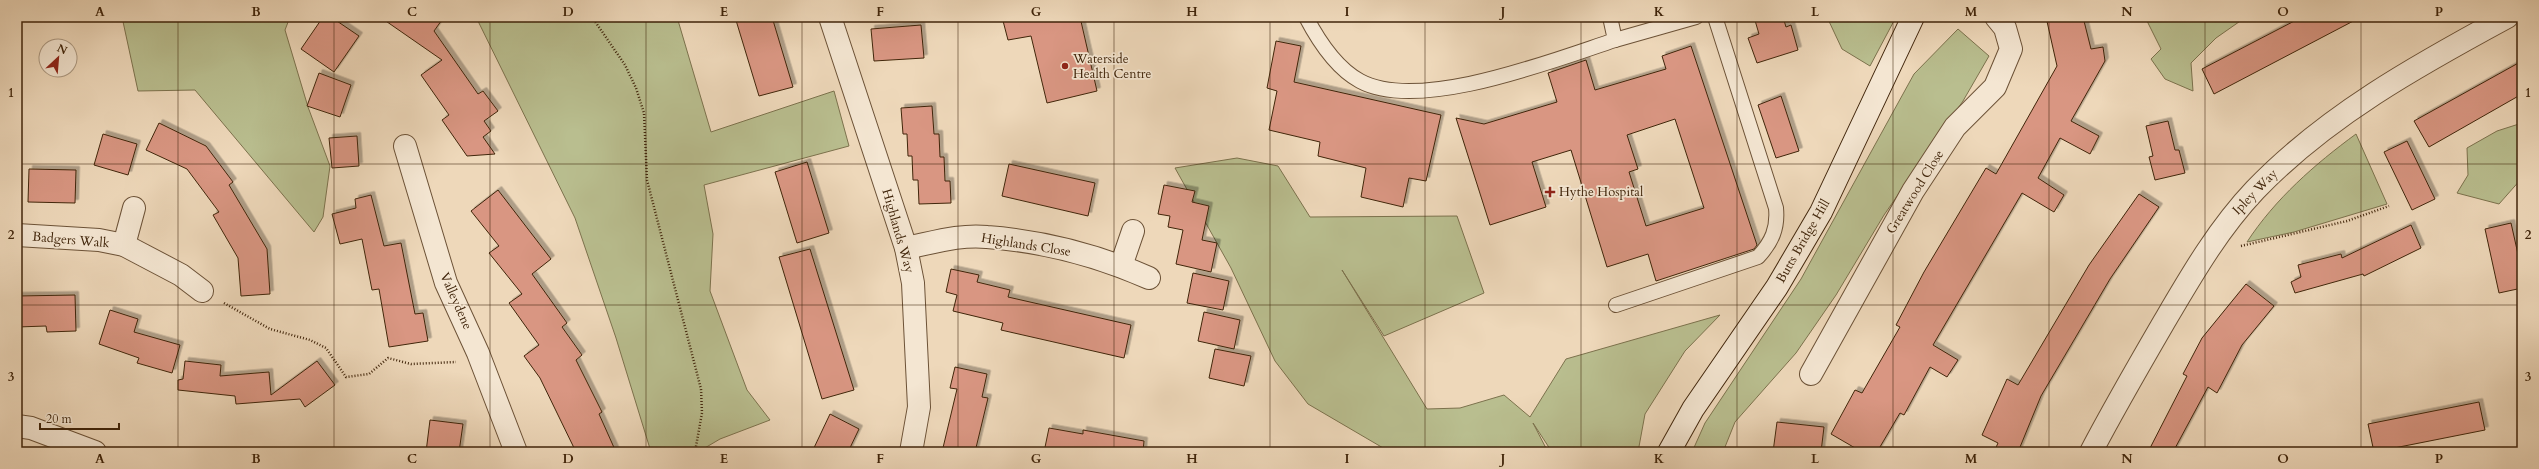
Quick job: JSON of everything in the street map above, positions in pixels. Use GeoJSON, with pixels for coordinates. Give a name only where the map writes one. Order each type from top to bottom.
{"type":"FeatureCollection","features":[{"type":"Feature","properties":{"kind":"street","name":"Highlands Way"},"geometry":{"type":"LineString","coordinates":[[830,17],[906,248],[913,282],[918,399],[912,452]]}},
{"type":"Feature","properties":{"kind":"street","name":"Butts Bridge Hill"},"geometry":{"type":"LineString","coordinates":[[1669,452],[1692,409],[1777,287],[1821,212],[1914,17]]}},
{"type":"Feature","properties":{"kind":"street","name":"Greatwood Close"},"geometry":{"type":"LineString","coordinates":[[1811,374],[1918,184],[1955,127],[1995,87],[2011,49],[2005,28],[1996,17]]}},
{"type":"Feature","properties":{"kind":"street","name":"Ipley Way"},"geometry":{"type":"LineString","coordinates":[[2091,452],[2113,409],[2206,250],[2256,190],[2305,144],[2334,120],[2460,42],[2507,17]]}},
{"type":"Feature","properties":{"kind":"street","name":"Valleydene"},"geometry":{"type":"LineString","coordinates":[[405,146],[446,283],[478,353],[516,452]]}},
{"type":"Feature","properties":{"kind":"street","name":"Badgers Walk"},"geometry":{"type":"LineString","coordinates":[[124,245],[134,208]]}},
{"type":"Feature","properties":{"kind":"street"},"geometry":{"type":"LineString","coordinates":[[1121,266],[1133,231]]}},
{"type":"Feature","properties":{"kind":"street","name":"Badgers Walk"},"geometry":{"type":"LineString","coordinates":[[17,235],[99,240],[124,245],[181,274],[202,291]]}},
{"type":"Feature","properties":{"kind":"street","name":"Highlands Close"},"geometry":{"type":"LineString","coordinates":[[906,248],[957,238],[986,236],[1086,255],[1121,266],[1149,278]]}},
{"type":"Feature","properties":{"kind":"street"},"geometry":{"type":"LineString","coordinates":[[17,426],[31,428],[95,452]]}},
{"type":"Feature","properties":{"kind":"lane"},"geometry":{"type":"LineString","coordinates":[[1306,17],[1345,72],[1360,82],[1382,89],[1406,91],[1476,84],[1615,40],[1696,17]]}},
{"type":"Feature","properties":{"kind":"lane"},"geometry":{"type":"LineString","coordinates":[[1610,17],[1615,40]]}},
{"type":"Feature","properties":{"kind":"lane"},"geometry":{"type":"LineString","coordinates":[[1616,305],[1758,257],[1767,247],[1773,236],[1777,222],[1776,208],[1715,17]]}},
{"type":"Feature","properties":{"kind":"path"},"geometry":{"type":"LineString","coordinates":[[592,17],[625,65],[636,88],[644,114],[648,180],[701,389],[702,413],[695,452]]}},
{"type":"Feature","properties":{"kind":"path"},"geometry":{"type":"LineString","coordinates":[[2206,250],[2250,245],[2306,232],[2347,221],[2389,206]]}},
{"type":"Feature","properties":{"kind":"path"},"geometry":{"type":"LineString","coordinates":[[202,291],[270,329],[310,340],[326,348],[346,377],[369,374],[388,358],[411,364],[452,364],[478,353]]}},
{"type":"Feature","properties":{"kind":"green space"},"geometry":{"type":"Polygon","coordinates":[[[122,17],[290,17],[285,30],[308,107],[330,166],[323,217],[314,232],[195,90],[138,91],[122,17]]]}},
{"type":"Feature","properties":{"kind":"green space"},"geometry":{"type":"Polygon","coordinates":[[[476,17],[677,17],[711,132],[834,91],[849,146],[704,185],[713,234],[710,291],[747,390],[770,420],[720,439],[698,452],[651,452],[616,338],[575,218],[476,17]]]}},
{"type":"Feature","properties":{"kind":"green space"},"geometry":{"type":"Polygon","coordinates":[[[1827,17],[1896,17],[1870,66],[1842,49],[1827,17]]]}},
{"type":"Feature","properties":{"kind":"green space"},"geometry":{"type":"Polygon","coordinates":[[[2145,17],[2246,17],[2216,38],[2191,63],[2193,91],[2165,79],[2151,59],[2161,49],[2145,17]]]}},
{"type":"Feature","properties":{"kind":"green space"},"geometry":{"type":"Polygon","coordinates":[[[1958,29],[1989,56],[1963,101],[1884,215],[1836,295],[1796,353],[1735,422],[1723,452],[1692,452],[1705,423],[1801,279],[1914,74],[1958,29]]]}},
{"type":"Feature","properties":{"kind":"green space"},"geometry":{"type":"Polygon","coordinates":[[[2522,123],[2522,178],[2499,204],[2457,193],[2468,175],[2467,148],[2497,131],[2522,123]]]}},
{"type":"Feature","properties":{"kind":"green space"},"geometry":{"type":"Polygon","coordinates":[[[2356,134],[2387,204],[2294,232],[2247,242],[2270,211],[2297,183],[2326,157],[2356,134]]]}},
{"type":"Feature","properties":{"kind":"green space"},"geometry":{"type":"Polygon","coordinates":[[[1237,158],[1278,166],[1310,217],[1457,216],[1484,293],[1384,336],[1342,270],[1427,409],[1460,408],[1504,395],[1530,417],[1566,359],[1720,315],[1685,351],[1645,414],[1638,452],[1552,452],[1533,423],[1548,452],[1390,452],[1308,404],[1275,361],[1231,268],[1175,168],[1237,158]]]}},
{"type":"Feature","properties":{"kind":"building"},"geometry":{"type":"Polygon","coordinates":[[[323,17],[331,17],[359,36],[334,72],[301,49],[323,17]]]}},
{"type":"Feature","properties":{"kind":"building"},"geometry":{"type":"Polygon","coordinates":[[[380,17],[444,17],[434,31],[478,94],[483,91],[498,111],[484,121],[491,131],[483,137],[495,154],[467,156],[442,120],[449,115],[421,75],[442,60],[380,17]]]}},
{"type":"Feature","properties":{"kind":"building"},"geometry":{"type":"Polygon","coordinates":[[[735,17],[772,17],[793,87],[759,96],[735,17]]]}},
{"type":"Feature","properties":{"kind":"building","name":"Waterside Health Centre"},"geometry":{"type":"Polygon","coordinates":[[[1002,17],[1080,17],[1097,91],[1047,103],[1031,36],[1008,40],[1002,17]]]}},
{"type":"Feature","properties":{"kind":"building"},"geometry":{"type":"Polygon","coordinates":[[[1754,17],[1783,17],[1786,27],[1791,25],[1798,50],[1757,63],[1748,38],[1759,34],[1754,17]]]}},
{"type":"Feature","properties":{"kind":"building"},"geometry":{"type":"Polygon","coordinates":[[[2046,17],[2083,17],[2091,49],[2103,47],[2105,61],[2071,121],[2099,136],[2090,154],[2060,138],[2038,178],[2064,195],[2054,212],[2022,193],[1933,345],[1958,360],[1947,377],[1930,367],[1904,415],[1900,413],[1877,452],[1862,452],[1831,434],[1855,390],[1862,393],[1900,327],[1896,325],[1924,272],[1986,168],[1996,174],[2057,66],[2046,17]]]}},
{"type":"Feature","properties":{"kind":"building"},"geometry":{"type":"Polygon","coordinates":[[[2302,17],[2361,17],[2214,94],[2202,69],[2302,17]]]}},
{"type":"Feature","properties":{"kind":"building"},"geometry":{"type":"Polygon","coordinates":[[[921,25],[924,58],[874,61],[871,29],[921,25]]]}},
{"type":"Feature","properties":{"kind":"building"},"geometry":{"type":"Polygon","coordinates":[[[1276,41],[1301,46],[1294,82],[1441,115],[1426,181],[1409,178],[1403,207],[1361,197],[1366,168],[1318,156],[1320,142],[1269,130],[1277,91],[1267,88],[1276,41]]]}},
{"type":"Feature","properties":{"kind":"building"},"geometry":{"type":"Polygon","coordinates":[[[1691,46],[1757,245],[1754,249],[1656,281],[1648,254],[1607,267],[1571,150],[1532,162],[1546,207],[1490,225],[1456,118],[1484,124],[1557,102],[1548,73],[1586,60],[1595,90],[1666,69],[1662,56],[1691,46]],[[1675,119],[1627,135],[1638,169],[1629,172],[1646,226],[1704,208],[1675,119]]]}},
{"type":"Feature","properties":{"kind":"building"},"geometry":{"type":"Polygon","coordinates":[[[2522,61],[2522,94],[2429,147],[2414,121],[2522,61]]]}},
{"type":"Feature","properties":{"kind":"building"},"geometry":{"type":"Polygon","coordinates":[[[319,73],[351,85],[340,117],[307,106],[319,73]]]}},
{"type":"Feature","properties":{"kind":"building"},"geometry":{"type":"Polygon","coordinates":[[[1781,96],[1799,151],[1776,158],[1758,105],[1781,96]]]}},
{"type":"Feature","properties":{"kind":"building"},"geometry":{"type":"Polygon","coordinates":[[[932,106],[934,134],[939,134],[940,157],[944,157],[945,181],[950,181],[951,203],[919,204],[918,180],[913,180],[912,156],[908,156],[907,134],[903,134],[901,108],[932,106]]]}},
{"type":"Feature","properties":{"kind":"building"},"geometry":{"type":"Polygon","coordinates":[[[2168,121],[2175,150],[2179,150],[2185,173],[2155,180],[2149,157],[2153,156],[2146,126],[2168,121]]]}},
{"type":"Feature","properties":{"kind":"building"},"geometry":{"type":"Polygon","coordinates":[[[159,123],[206,146],[233,182],[229,185],[267,249],[270,294],[241,296],[238,258],[213,215],[219,212],[187,169],[146,150],[159,123]]]}},
{"type":"Feature","properties":{"kind":"building"},"geometry":{"type":"Polygon","coordinates":[[[103,134],[137,144],[128,175],[94,165],[103,134]]]}},
{"type":"Feature","properties":{"kind":"building"},"geometry":{"type":"Polygon","coordinates":[[[357,136],[359,166],[332,168],[329,138],[357,136]]]}},
{"type":"Feature","properties":{"kind":"building"},"geometry":{"type":"Polygon","coordinates":[[[2407,141],[2435,199],[2412,210],[2384,152],[2407,141]]]}},
{"type":"Feature","properties":{"kind":"building"},"geometry":{"type":"Polygon","coordinates":[[[807,162],[829,233],[797,243],[775,172],[807,162]]]}},
{"type":"Feature","properties":{"kind":"building"},"geometry":{"type":"Polygon","coordinates":[[[1009,164],[1095,183],[1088,216],[1002,196],[1009,164]]]}},
{"type":"Feature","properties":{"kind":"building"},"geometry":{"type":"Polygon","coordinates":[[[29,169],[76,170],[75,203],[28,202],[29,169]]]}},
{"type":"Feature","properties":{"kind":"building"},"geometry":{"type":"Polygon","coordinates":[[[1164,185],[1195,191],[1192,202],[1209,206],[1202,240],[1217,243],[1211,272],[1176,264],[1183,230],[1168,227],[1170,216],[1158,214],[1164,185]]]}},
{"type":"Feature","properties":{"kind":"building"},"geometry":{"type":"Polygon","coordinates":[[[498,190],[551,259],[532,274],[567,323],[562,327],[582,355],[576,360],[602,412],[599,414],[616,452],[576,452],[540,378],[524,356],[539,345],[509,303],[522,294],[489,253],[499,246],[471,211],[498,190]]]}},
{"type":"Feature","properties":{"kind":"building"},"geometry":{"type":"Polygon","coordinates":[[[2139,194],[2159,207],[2110,279],[2041,396],[2018,452],[1994,452],[1998,443],[1982,435],[2007,379],[2018,385],[2089,265],[2139,194]]]}},
{"type":"Feature","properties":{"kind":"building"},"geometry":{"type":"Polygon","coordinates":[[[371,195],[384,246],[401,243],[415,314],[423,313],[428,341],[389,347],[379,289],[372,290],[362,239],[340,244],[332,214],[356,208],[355,199],[371,195]]]}},
{"type":"Feature","properties":{"kind":"building"},"geometry":{"type":"Polygon","coordinates":[[[2511,223],[2522,272],[2522,288],[2499,293],[2485,229],[2511,223]]]}},
{"type":"Feature","properties":{"kind":"building"},"geometry":{"type":"Polygon","coordinates":[[[2411,225],[2421,248],[2364,276],[2363,274],[2295,293],[2291,282],[2301,277],[2298,265],[2341,254],[2342,258],[2411,225]]]}},
{"type":"Feature","properties":{"kind":"building"},"geometry":{"type":"Polygon","coordinates":[[[810,249],[854,390],[822,399],[779,257],[810,249]]]}},
{"type":"Feature","properties":{"kind":"building"},"geometry":{"type":"Polygon","coordinates":[[[951,269],[979,275],[977,282],[1010,290],[1008,297],[1131,325],[1124,358],[1001,330],[1003,323],[953,311],[957,295],[946,292],[951,269]]]}},
{"type":"Feature","properties":{"kind":"building"},"geometry":{"type":"Polygon","coordinates":[[[1193,273],[1229,281],[1223,310],[1187,303],[1193,273]]]}},
{"type":"Feature","properties":{"kind":"building"},"geometry":{"type":"Polygon","coordinates":[[[2246,284],[2274,306],[2242,345],[2217,393],[2208,387],[2173,452],[2148,452],[2187,376],[2183,374],[2202,338],[2246,284]]]}},
{"type":"Feature","properties":{"kind":"building"},"geometry":{"type":"Polygon","coordinates":[[[75,295],[76,331],[47,332],[46,326],[17,327],[17,296],[75,295]]]}},
{"type":"Feature","properties":{"kind":"building"},"geometry":{"type":"Polygon","coordinates":[[[110,310],[138,319],[134,332],[180,345],[172,373],[137,363],[139,358],[99,344],[110,310]]]}},
{"type":"Feature","properties":{"kind":"building"},"geometry":{"type":"Polygon","coordinates":[[[1204,312],[1240,320],[1234,349],[1198,341],[1204,312]]]}},
{"type":"Feature","properties":{"kind":"building"},"geometry":{"type":"Polygon","coordinates":[[[1215,349],[1251,356],[1244,386],[1209,378],[1215,349]]]}},
{"type":"Feature","properties":{"kind":"building"},"geometry":{"type":"Polygon","coordinates":[[[185,361],[221,365],[220,376],[269,372],[271,395],[317,361],[335,385],[305,407],[300,399],[236,404],[235,396],[178,390],[178,380],[183,379],[185,361]]]}},
{"type":"Feature","properties":{"kind":"building"},"geometry":{"type":"Polygon","coordinates":[[[955,367],[987,374],[982,397],[988,398],[975,452],[942,452],[957,389],[950,388],[955,367]]]}},
{"type":"Feature","properties":{"kind":"building"},"geometry":{"type":"Polygon","coordinates":[[[2479,402],[2485,430],[2374,452],[2368,424],[2479,402]]]}},
{"type":"Feature","properties":{"kind":"building"},"geometry":{"type":"Polygon","coordinates":[[[830,414],[859,429],[848,452],[812,452],[830,414]]]}},
{"type":"Feature","properties":{"kind":"building"},"geometry":{"type":"Polygon","coordinates":[[[430,420],[463,424],[459,452],[426,452],[430,420]]]}},
{"type":"Feature","properties":{"kind":"building"},"geometry":{"type":"Polygon","coordinates":[[[1777,422],[1824,427],[1821,452],[1773,452],[1777,422]]]}},
{"type":"Feature","properties":{"kind":"building"},"geometry":{"type":"Polygon","coordinates":[[[1049,428],[1083,434],[1083,430],[1144,441],[1143,452],[1044,452],[1049,428]]]}},
{"type":"Feature","properties":{"kind":"place","name":"Waterside Health Centre"},"geometry":{"type":"Point","coordinates":[1065,66]}},
{"type":"Feature","properties":{"kind":"place","name":"Hythe Hospital"},"geometry":{"type":"Point","coordinates":[1550,192]}}]}
